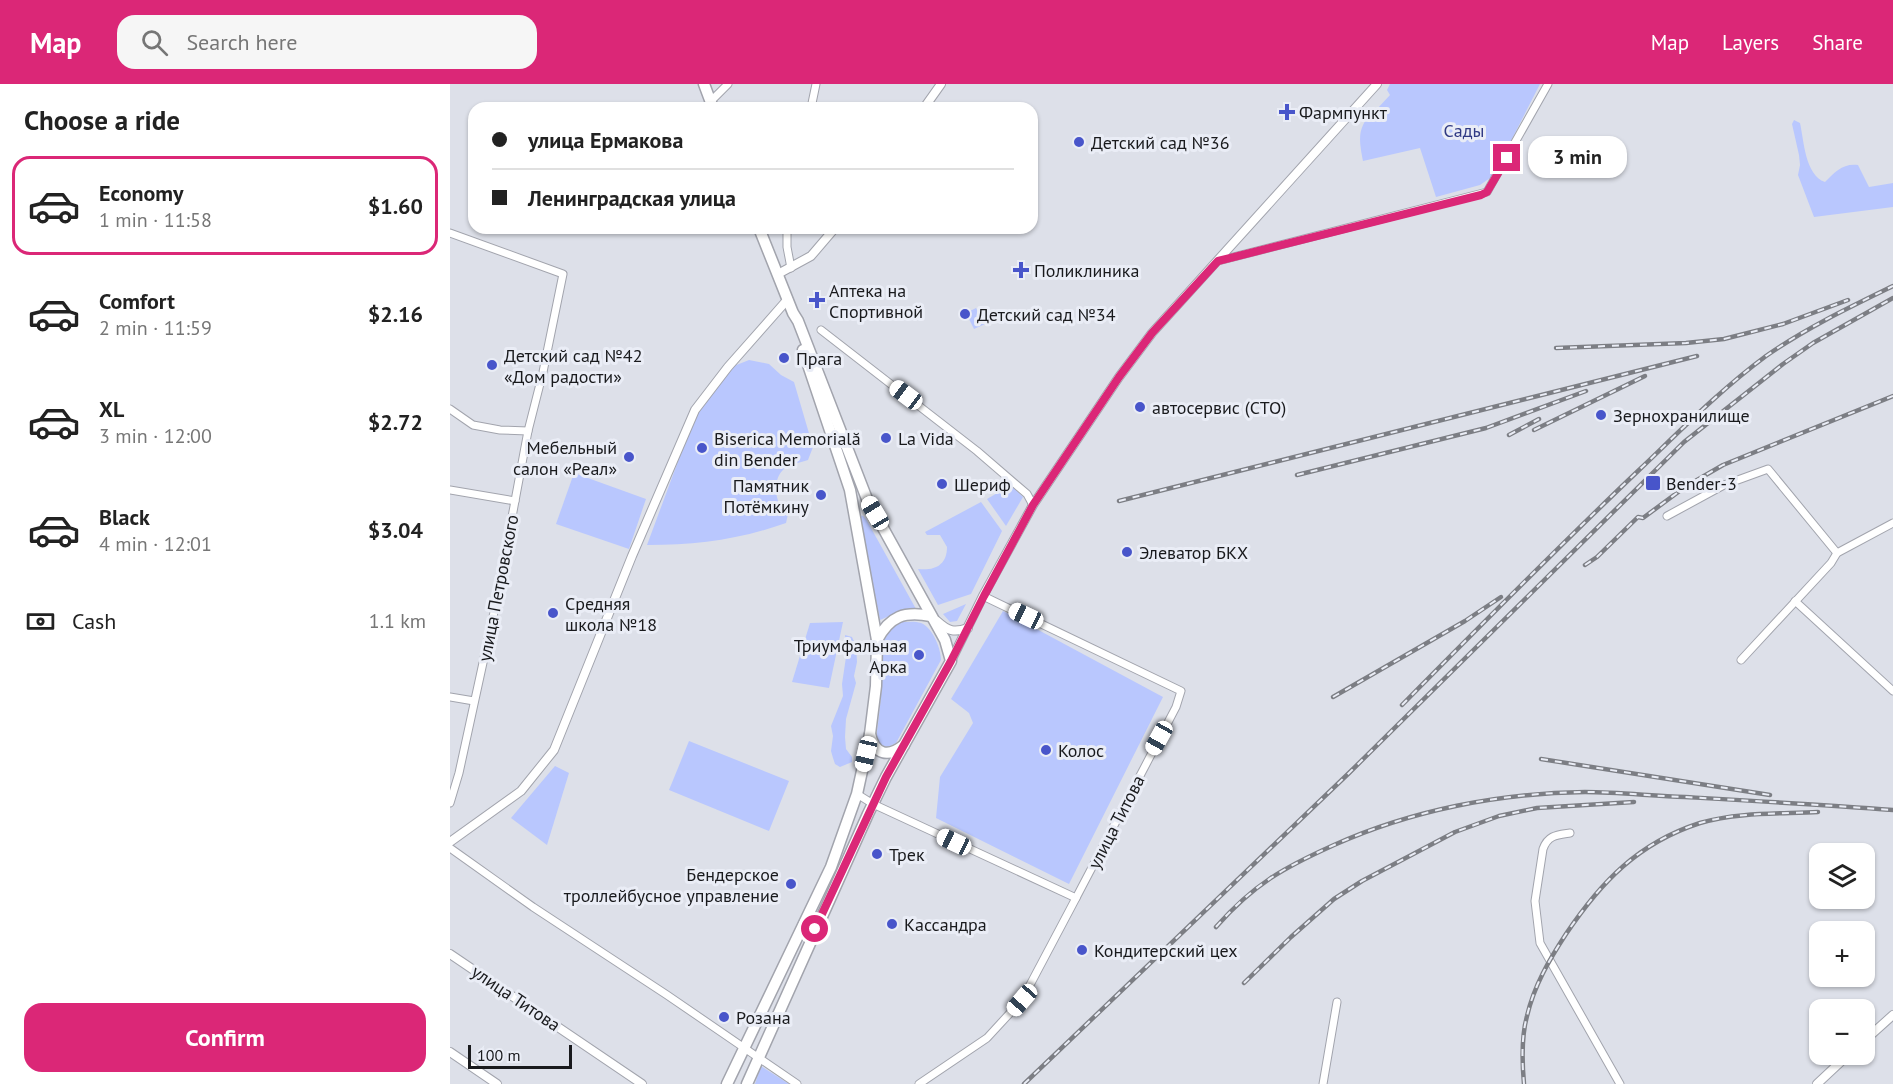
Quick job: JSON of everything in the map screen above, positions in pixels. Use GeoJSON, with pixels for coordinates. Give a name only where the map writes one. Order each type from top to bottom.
{"type":"FeatureCollection","features":[{"type":"Feature","properties":{"kind":"main road"},"geometry":{"type":"LineString","coordinates":[[704,84],[711,102]]}},
{"type":"Feature","properties":{"kind":"main road"},"geometry":{"type":"LineString","coordinates":[[727,1084],[831,867],[856,794],[870,734],[876,686],[877,640],[850,490],[817,395],[793,313],[761,234]]}},
{"type":"Feature","properties":{"kind":"main road"},"geometry":{"type":"LineString","coordinates":[[747,1084],[886,777],[951,661],[945,640],[867,499],[793,313]]}},
{"type":"Feature","properties":{"kind":"main road"},"geometry":{"type":"LineString","coordinates":[[877,640],[885,626],[897,618],[909,614],[932,616]]}},
{"type":"Feature","properties":{"kind":"main road"},"geometry":{"type":"LineString","coordinates":[[870,734],[878,750],[885,753],[896,752],[907,742]]}},
{"type":"Feature","properties":{"kind":"street"},"geometry":{"type":"LineString","coordinates":[[714,102],[728,84]]}},
{"type":"Feature","properties":{"kind":"street"},"geometry":{"type":"LineString","coordinates":[[812,102],[816,84]]}},
{"type":"Feature","properties":{"kind":"street"},"geometry":{"type":"LineString","coordinates":[[928,102],[941,84]]}},
{"type":"Feature","properties":{"kind":"street"},"geometry":{"type":"LineString","coordinates":[[951,661],[1033,505],[1119,377],[1152,333],[1377,84]]}},
{"type":"Feature","properties":{"kind":"street"},"geometry":{"type":"LineString","coordinates":[[1218,261],[1487,192],[1548,84]]}},
{"type":"Feature","properties":{"kind":"street","name":"улица Петровского"},"geometry":{"type":"LineString","coordinates":[[450,233],[563,274],[543,372],[528,431],[474,701],[450,803]]}},
{"type":"Feature","properties":{"kind":"street"},"geometry":{"type":"LineString","coordinates":[[787,234],[791,268]]}},
{"type":"Feature","properties":{"kind":"street"},"geometry":{"type":"LineString","coordinates":[[777,274],[811,256],[830,234]]}},
{"type":"Feature","properties":{"kind":"street"},"geometry":{"type":"LineString","coordinates":[[450,842],[521,791],[554,750],[632,556],[695,410],[728,367],[788,299]]}},
{"type":"Feature","properties":{"kind":"street"},"geometry":{"type":"LineString","coordinates":[[821,330],[986,458],[1027,494],[1033,505]]}},
{"type":"Feature","properties":{"kind":"street"},"geometry":{"type":"LineString","coordinates":[[450,409],[473,425],[501,430],[528,431]]}},
{"type":"Feature","properties":{"kind":"street"},"geometry":{"type":"LineString","coordinates":[[1667,516],[1724,485],[1768,469],[1837,553]]}},
{"type":"Feature","properties":{"kind":"street"},"geometry":{"type":"LineString","coordinates":[[450,490],[515,501]]}},
{"type":"Feature","properties":{"kind":"street"},"geometry":{"type":"LineString","coordinates":[[1741,660],[1831,563],[1837,553],[1893,523]]}},
{"type":"Feature","properties":{"kind":"street","name":"улица Титова"},"geometry":{"type":"LineString","coordinates":[[984,596],[1181,691],[1176,707],[1076,898]]}},
{"type":"Feature","properties":{"kind":"street"},"geometry":{"type":"LineString","coordinates":[[1795,601],[1893,692]]}},
{"type":"Feature","properties":{"kind":"street"},"geometry":{"type":"LineString","coordinates":[[932,616],[947,630],[957,632],[968,628]]}},
{"type":"Feature","properties":{"kind":"street"},"geometry":{"type":"LineString","coordinates":[[450,697],[474,701]]}},
{"type":"Feature","properties":{"kind":"street"},"geometry":{"type":"LineString","coordinates":[[856,794],[1076,898],[1022,1000],[987,1038],[919,1084]]}},
{"type":"Feature","properties":{"kind":"street"},"geometry":{"type":"LineString","coordinates":[[1570,833],[1550,838],[1543,849],[1535,901],[1538,936],[1544,951],[1565,984],[1620,1084]]}},
{"type":"Feature","properties":{"kind":"street"},"geometry":{"type":"LineString","coordinates":[[450,848],[533,907],[797,1084]]}},
{"type":"Feature","properties":{"kind":"street","name":"улица Титова"},"geometry":{"type":"LineString","coordinates":[[450,954],[642,1084]]}},
{"type":"Feature","properties":{"kind":"street"},"geometry":{"type":"LineString","coordinates":[[1323,1084],[1336,1002]]}},
{"type":"Feature","properties":{"kind":"street"},"geometry":{"type":"LineString","coordinates":[[1875,1032],[1891,1020]]}},
{"type":"Feature","properties":{"kind":"street"},"geometry":{"type":"LineString","coordinates":[[450,1052],[487,1081],[497,1084]]}},
{"type":"Feature","properties":{"kind":"street"},"geometry":{"type":"LineString","coordinates":[[1817,1084],[1838,1065]]}},
{"type":"Feature","properties":{"kind":"green space","name":"Сады"},"geometry":{"type":"Polygon","coordinates":[[[1390,84],[1540,84],[1493,176],[1480,185],[1436,197],[1420,148],[1363,161],[1360,145],[1362,127],[1374,108],[1377,109],[1390,95],[1387,90],[1390,84]]]}},
{"type":"Feature","properties":{"kind":"green space"},"geometry":{"type":"Polygon","coordinates":[[[1794,120],[1800,123],[1806,157],[1818,178],[1825,182],[1844,167],[1858,165],[1869,187],[1893,183],[1893,207],[1814,217],[1798,175],[1800,165],[1792,124],[1794,120]]]}},
{"type":"Feature","properties":{"kind":"green space"},"geometry":{"type":"Polygon","coordinates":[[[976,308],[985,324],[974,329],[966,313],[976,308]]]}},
{"type":"Feature","properties":{"kind":"green space"},"geometry":{"type":"Polygon","coordinates":[[[749,360],[769,364],[781,375],[794,382],[813,447],[808,460],[787,467],[777,481],[778,500],[788,514],[786,523],[751,534],[717,540],[647,545],[696,413],[734,366],[749,360]]]}},
{"type":"Feature","properties":{"kind":"green space"},"geometry":{"type":"Polygon","coordinates":[[[574,473],[646,499],[629,549],[556,524],[574,473]]]}},
{"type":"Feature","properties":{"kind":"green space"},"geometry":{"type":"Polygon","coordinates":[[[1011,485],[1023,497],[1006,526],[987,499],[1011,485]]]}},
{"type":"Feature","properties":{"kind":"green space"},"geometry":{"type":"Polygon","coordinates":[[[981,502],[1002,531],[971,594],[938,605],[918,569],[930,569],[939,565],[945,558],[947,547],[940,535],[927,535],[925,532],[981,502]]]}},
{"type":"Feature","properties":{"kind":"green space"},"geometry":{"type":"Polygon","coordinates":[[[859,515],[866,519],[916,609],[915,611],[901,611],[880,620],[859,515]]]}},
{"type":"Feature","properties":{"kind":"green space"},"geometry":{"type":"Polygon","coordinates":[[[966,604],[957,621],[950,622],[943,614],[966,604]]]}},
{"type":"Feature","properties":{"kind":"green space","name":"Колос"},"geometry":{"type":"Polygon","coordinates":[[[1003,611],[1163,697],[1069,884],[936,818],[940,777],[973,723],[969,713],[951,699],[1003,611]]]}},
{"type":"Feature","properties":{"kind":"green space"},"geometry":{"type":"Polygon","coordinates":[[[843,622],[829,688],[792,682],[810,623],[843,622]]]}},
{"type":"Feature","properties":{"kind":"green space"},"geometry":{"type":"Polygon","coordinates":[[[902,622],[921,623],[929,629],[940,650],[941,660],[896,743],[888,747],[881,745],[876,739],[882,688],[882,636],[902,622]]]}},
{"type":"Feature","properties":{"kind":"green space"},"geometry":{"type":"Polygon","coordinates":[[[845,635],[852,637],[856,646],[857,662],[854,676],[856,683],[846,719],[845,737],[846,749],[852,757],[852,762],[840,767],[835,764],[831,751],[833,736],[831,726],[843,696],[845,635]]]}},
{"type":"Feature","properties":{"kind":"green space"},"geometry":{"type":"Polygon","coordinates":[[[689,741],[789,781],[769,831],[669,790],[689,741]]]}},
{"type":"Feature","properties":{"kind":"green space"},"geometry":{"type":"Polygon","coordinates":[[[555,766],[569,773],[547,845],[511,818],[555,766]]]}},
{"type":"Feature","properties":{"kind":"green space"},"geometry":{"type":"Polygon","coordinates":[[[761,1066],[789,1084],[755,1084],[761,1066]]]}},
{"type":"Feature","properties":{"kind":"railway"},"geometry":{"type":"LineString","coordinates":[[1402,705],[1578,529],[1684,426],[1732,383],[1766,356],[1797,336],[1893,286]]}},
{"type":"Feature","properties":{"kind":"railway"},"geometry":{"type":"LineString","coordinates":[[1024,1084],[1349,773],[1684,442],[1813,343],[1893,298]]}},
{"type":"Feature","properties":{"kind":"railway"},"geometry":{"type":"LineString","coordinates":[[1556,348],[1686,343],[1724,339],[1783,324],[1848,300]]}},
{"type":"Feature","properties":{"kind":"railway"},"geometry":{"type":"LineString","coordinates":[[1119,501],[1697,356]]}},
{"type":"Feature","properties":{"kind":"railway"},"geometry":{"type":"LineString","coordinates":[[1534,430],[1645,376]]}},
{"type":"Feature","properties":{"kind":"railway"},"geometry":{"type":"LineString","coordinates":[[1297,475],[1486,428],[1586,391]]}},
{"type":"Feature","properties":{"kind":"railway"},"geometry":{"type":"LineString","coordinates":[[1585,565],[1597,557],[1638,517],[1643,518],[1685,487],[1723,465],[1893,396]]}},
{"type":"Feature","properties":{"kind":"railway"},"geometry":{"type":"LineString","coordinates":[[1509,435],[1539,419]]}},
{"type":"Feature","properties":{"kind":"railway"},"geometry":{"type":"LineString","coordinates":[[1333,697],[1465,621],[1501,597]]}},
{"type":"Feature","properties":{"kind":"railway"},"geometry":{"type":"LineString","coordinates":[[1541,759],[1770,795]]}},
{"type":"Feature","properties":{"kind":"railway"},"geometry":{"type":"LineString","coordinates":[[1216,927],[1243,899],[1270,878],[1316,853],[1394,822],[1489,800],[1553,793],[1598,792],[1893,810]]}},
{"type":"Feature","properties":{"kind":"railway"},"geometry":{"type":"LineString","coordinates":[[1244,983],[1334,899],[1362,881],[1455,832],[1499,816],[1537,808],[1634,802]]}},
{"type":"Feature","properties":{"kind":"railway"},"geometry":{"type":"LineString","coordinates":[[1524,1084],[1522,1059],[1525,1024],[1538,984],[1579,915],[1607,881],[1623,866],[1658,841],[1678,831],[1714,819],[1744,815],[1818,812]]}},
{"type":"Feature","properties":{"kind":"place","name":"Фармпункт"},"geometry":{"type":"Point","coordinates":[1287,112]}},
{"type":"Feature","properties":{"kind":"place","name":"Детский сад №36"},"geometry":{"type":"Point","coordinates":[1079,142]}},
{"type":"Feature","properties":{"kind":"place","name":"Поликлиника"},"geometry":{"type":"Point","coordinates":[1021,270]}},
{"type":"Feature","properties":{"kind":"place","name":"Аптека на Спортивной"},"geometry":{"type":"Point","coordinates":[817,300]}},
{"type":"Feature","properties":{"kind":"place","name":"Детский сад №34"},"geometry":{"type":"Point","coordinates":[965,314]}},
{"type":"Feature","properties":{"kind":"place","name":"Прага"},"geometry":{"type":"Point","coordinates":[784,358]}},
{"type":"Feature","properties":{"kind":"place","name":"Детский сад №42 «Дом радости»"},"geometry":{"type":"Point","coordinates":[492,365]}},
{"type":"Feature","properties":{"kind":"place","name":"автосервис (СТО)"},"geometry":{"type":"Point","coordinates":[1140,407]}},
{"type":"Feature","properties":{"kind":"place","name":"Зернохранилище"},"geometry":{"type":"Point","coordinates":[1601,415]}},
{"type":"Feature","properties":{"kind":"place","name":"La Vida"},"geometry":{"type":"Point","coordinates":[886,438]}},
{"type":"Feature","properties":{"kind":"place","name":"Biserica Memorială din Bender"},"geometry":{"type":"Point","coordinates":[702,448]}},
{"type":"Feature","properties":{"kind":"place","name":"Мебельный салон «Реал»"},"geometry":{"type":"Point","coordinates":[629,457]}},
{"type":"Feature","properties":{"kind":"place","name":"Bender-3"},"geometry":{"type":"Point","coordinates":[1653,483]}},
{"type":"Feature","properties":{"kind":"place","name":"Шериф"},"geometry":{"type":"Point","coordinates":[942,484]}},
{"type":"Feature","properties":{"kind":"place","name":"Памятник Потёмкину"},"geometry":{"type":"Point","coordinates":[821,495]}},
{"type":"Feature","properties":{"kind":"place","name":"Элеватор БКХ"},"geometry":{"type":"Point","coordinates":[1127,552]}},
{"type":"Feature","properties":{"kind":"place","name":"Средняя школа №18"},"geometry":{"type":"Point","coordinates":[553,613]}},
{"type":"Feature","properties":{"kind":"place","name":"Триумфальная Арка"},"geometry":{"type":"Point","coordinates":[919,655]}},
{"type":"Feature","properties":{"kind":"place","name":"Колос"},"geometry":{"type":"Point","coordinates":[1046,750]}},
{"type":"Feature","properties":{"kind":"place","name":"Трек"},"geometry":{"type":"Point","coordinates":[877,854]}},
{"type":"Feature","properties":{"kind":"place","name":"Бендерское троллейбусное управление"},"geometry":{"type":"Point","coordinates":[791,884]}},
{"type":"Feature","properties":{"kind":"place","name":"Кассандра"},"geometry":{"type":"Point","coordinates":[892,924]}},
{"type":"Feature","properties":{"kind":"place","name":"Кондитерский цех"},"geometry":{"type":"Point","coordinates":[1082,950]}},
{"type":"Feature","properties":{"kind":"place","name":"Розана"},"geometry":{"type":"Point","coordinates":[724,1017]}},
{"type":"Feature","properties":{"kind":"route"},"geometry":{"type":"LineString","coordinates":[[815,929],[886,777],[951,661],[1033,505],[1119,377],[1152,333],[1218,261],[1481,195],[1487,192],[1507,158]]}}]}
